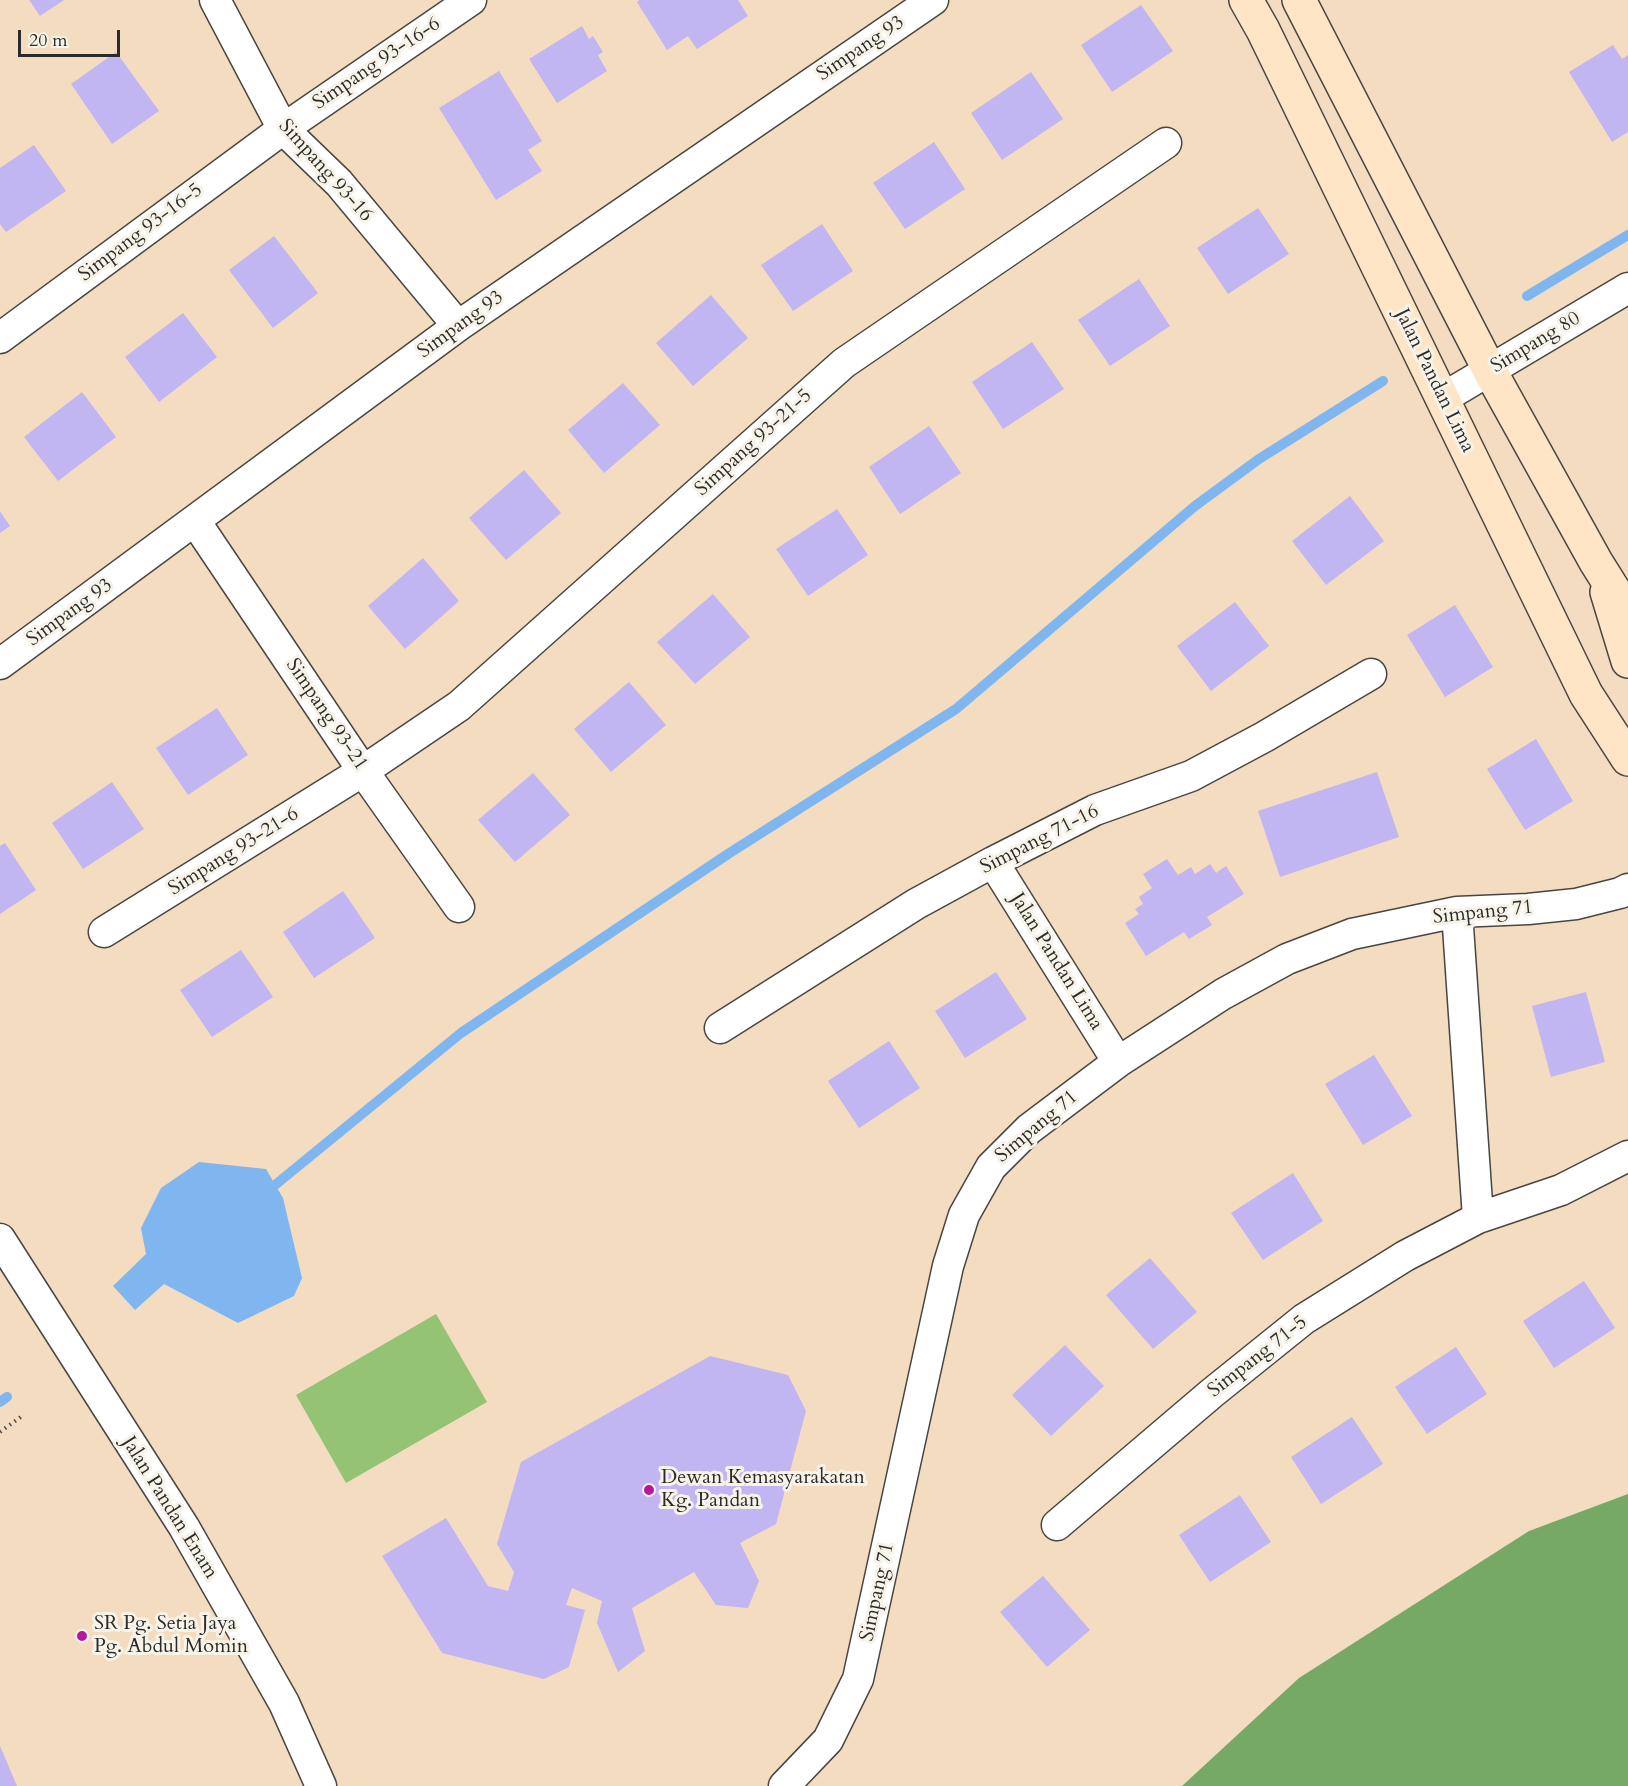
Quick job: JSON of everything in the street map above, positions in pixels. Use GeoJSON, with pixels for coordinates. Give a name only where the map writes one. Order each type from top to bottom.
{"type":"FeatureCollection","features":[{"type":"Feature","properties":{"kind":"main road"},"geometry":{"type":"LineString","coordinates":[[1234,0],[1263,30]]}},
{"type":"Feature","properties":{"kind":"main road","name":"Jalan Pandan Lima"},"geometry":{"type":"LineString","coordinates":[[1246,0],[1263,30],[1586,694],[1628,759]]}},
{"type":"Feature","properties":{"kind":"main road"},"geometry":{"type":"LineString","coordinates":[[1299,0],[1490,371],[1596,562],[1628,613]]}},
{"type":"Feature","properties":{"kind":"main road"},"geometry":{"type":"LineString","coordinates":[[1596,562],[1628,661]]}},
{"type":"Feature","properties":{"kind":"street","name":"Simpang 93-16"},"geometry":{"type":"LineString","coordinates":[[215,0],[283,129],[339,183],[458,326]]}},
{"type":"Feature","properties":{"kind":"street","name":"Simpang 93-16-6"},"geometry":{"type":"LineString","coordinates":[[283,129],[471,0]]}},
{"type":"Feature","properties":{"kind":"street","name":"Simpang 93"},"geometry":{"type":"LineString","coordinates":[[0,664],[458,326],[933,0]]}},
{"type":"Feature","properties":{"kind":"street","name":"Simpang 93-16-5"},"geometry":{"type":"LineString","coordinates":[[0,338],[283,129]]}},
{"type":"Feature","properties":{"kind":"street","name":"Simpang 93-21-5"},"geometry":{"type":"LineString","coordinates":[[363,771],[459,705],[844,363],[1166,143]]}},
{"type":"Feature","properties":{"kind":"street","name":"Simpang 80"},"geometry":{"type":"LineString","coordinates":[[1443,398],[1628,288]]}},
{"type":"Feature","properties":{"kind":"street","name":"Simpang 93-21"},"geometry":{"type":"LineString","coordinates":[[195,521],[363,771],[459,906]]}},
{"type":"Feature","properties":{"kind":"street","name":"Simpang 71-16"},"geometry":{"type":"LineString","coordinates":[[720,1028],[916,904],[993,862],[1095,810],[1191,776],[1264,737],[1371,674]]}},
{"type":"Feature","properties":{"kind":"street","name":"Simpang 93-21-6"},"geometry":{"type":"LineString","coordinates":[[104,932],[363,771]]}},
{"type":"Feature","properties":{"kind":"street","name":"Jalan Pandan Lima"},"geometry":{"type":"LineString","coordinates":[[993,862],[1118,1062]]}},
{"type":"Feature","properties":{"kind":"street","name":"Simpang 71"},"geometry":{"type":"LineString","coordinates":[[784,1786],[828,1740],[858,1679],[948,1266],[964,1215],[991,1167],[1029,1129],[1118,1062],[1222,994],[1287,959],[1352,934],[1457,912],[1576,904],[1620,893],[1628,888]]}},
{"type":"Feature","properties":{"kind":"street"},"geometry":{"type":"LineString","coordinates":[[1457,912],[1478,1218]]}},
{"type":"Feature","properties":{"kind":"street","name":"Simpang 71-5"},"geometry":{"type":"LineString","coordinates":[[1057,1525],[1212,1393],[1304,1319],[1405,1256],[1478,1218],[1561,1190],[1628,1156]]}},
{"type":"Feature","properties":{"kind":"street","name":"Jalan Pandan Enam"},"geometry":{"type":"LineString","coordinates":[[0,1239],[183,1527],[284,1702],[321,1786]]}},
{"type":"Feature","properties":{"kind":"path"},"geometry":{"type":"LineString","coordinates":[[0,1432],[22,1416]]}},
{"type":"Feature","properties":{"kind":"green space"},"geometry":{"type":"Polygon","coordinates":[[[436,1314],[487,1402],[346,1483],[296,1395],[436,1314]]]}},
{"type":"Feature","properties":{"kind":"green space"},"geometry":{"type":"Polygon","coordinates":[[[1628,1494],[1628,1786],[1182,1786],[1299,1678],[1529,1531],[1628,1494]]]}},
{"type":"Feature","properties":{"kind":"water"},"geometry":{"type":"Polygon","coordinates":[[[199,1162],[266,1169],[283,1198],[302,1278],[294,1296],[238,1323],[164,1284],[135,1310],[113,1286],[146,1254],[141,1228],[161,1188],[199,1162]]]}},
{"type":"Feature","properties":{"kind":"building"},"geometry":{"type":"Polygon","coordinates":[[[29,0],[64,0],[40,16],[29,0]]]}},
{"type":"Feature","properties":{"kind":"building"},"geometry":{"type":"Polygon","coordinates":[[[639,0],[738,0],[748,16],[697,49],[688,36],[667,50],[637,2],[639,0]]]}},
{"type":"Feature","properties":{"kind":"building"},"geometry":{"type":"Polygon","coordinates":[[[1141,5],[1173,51],[1112,92],[1081,45],[1141,5]]]}},
{"type":"Feature","properties":{"kind":"building"},"geometry":{"type":"Polygon","coordinates":[[[582,26],[589,39],[593,36],[603,52],[598,55],[607,71],[557,103],[529,59],[582,26]]]}},
{"type":"Feature","properties":{"kind":"building"},"geometry":{"type":"Polygon","coordinates":[[[1613,45],[1622,59],[1628,55],[1628,132],[1612,142],[1569,72],[1613,45]]]}},
{"type":"Feature","properties":{"kind":"building"},"geometry":{"type":"Polygon","coordinates":[[[116,52],[159,111],[112,144],[71,84],[116,52]]]}},
{"type":"Feature","properties":{"kind":"building"},"geometry":{"type":"Polygon","coordinates":[[[499,71],[542,141],[528,150],[542,171],[496,200],[439,108],[499,71]]]}},
{"type":"Feature","properties":{"kind":"building"},"geometry":{"type":"Polygon","coordinates":[[[1031,72],[1063,119],[1002,160],[971,113],[1031,72]]]}},
{"type":"Feature","properties":{"kind":"building"},"geometry":{"type":"Polygon","coordinates":[[[934,142],[965,189],[905,229],[873,183],[934,142]]]}},
{"type":"Feature","properties":{"kind":"building"},"geometry":{"type":"Polygon","coordinates":[[[34,145],[66,191],[6,232],[0,224],[0,168],[34,145]]]}},
{"type":"Feature","properties":{"kind":"building"},"geometry":{"type":"Polygon","coordinates":[[[1258,208],[1289,254],[1228,294],[1197,248],[1258,208]]]}},
{"type":"Feature","properties":{"kind":"building"},"geometry":{"type":"Polygon","coordinates":[[[822,224],[853,271],[793,311],[761,265],[822,224]]]}},
{"type":"Feature","properties":{"kind":"building"},"geometry":{"type":"Polygon","coordinates":[[[274,236],[318,293],[273,328],[229,270],[274,236]]]}},
{"type":"Feature","properties":{"kind":"building"},"geometry":{"type":"Polygon","coordinates":[[[1139,279],[1170,326],[1110,366],[1078,320],[1139,279]]]}},
{"type":"Feature","properties":{"kind":"building"},"geometry":{"type":"Polygon","coordinates":[[[711,295],[748,338],[693,386],[656,343],[711,295]]]}},
{"type":"Feature","properties":{"kind":"building"},"geometry":{"type":"Polygon","coordinates":[[[183,313],[217,357],[159,402],[125,357],[183,313]]]}},
{"type":"Feature","properties":{"kind":"building"},"geometry":{"type":"Polygon","coordinates":[[[1032,342],[1064,389],[1003,429],[972,382],[1032,342]]]}},
{"type":"Feature","properties":{"kind":"building"},"geometry":{"type":"Polygon","coordinates":[[[623,383],[660,425],[604,473],[568,430],[623,383]]]}},
{"type":"Feature","properties":{"kind":"building"},"geometry":{"type":"Polygon","coordinates":[[[82,392],[116,437],[58,481],[24,437],[82,392]]]}},
{"type":"Feature","properties":{"kind":"building"},"geometry":{"type":"Polygon","coordinates":[[[929,426],[961,473],[900,514],[869,467],[929,426]]]}},
{"type":"Feature","properties":{"kind":"building"},"geometry":{"type":"Polygon","coordinates":[[[524,470],[561,513],[506,560],[469,518],[524,470]]]}},
{"type":"Feature","properties":{"kind":"building"},"geometry":{"type":"Polygon","coordinates":[[[1350,496],[1384,541],[1326,585],[1292,541],[1350,496]]]}},
{"type":"Feature","properties":{"kind":"building"},"geometry":{"type":"Polygon","coordinates":[[[837,509],[868,555],[808,596],[776,549],[837,509]]]}},
{"type":"Feature","properties":{"kind":"building"},"geometry":{"type":"Polygon","coordinates":[[[0,511],[10,526],[0,533],[0,511]]]}},
{"type":"Feature","properties":{"kind":"building"},"geometry":{"type":"Polygon","coordinates":[[[423,558],[459,601],[405,649],[368,606],[423,558]]]}},
{"type":"Feature","properties":{"kind":"building"},"geometry":{"type":"Polygon","coordinates":[[[713,594],[750,637],[695,684],[657,642],[713,594]]]}},
{"type":"Feature","properties":{"kind":"building"},"geometry":{"type":"Polygon","coordinates":[[[1235,602],[1269,646],[1211,691],[1177,646],[1235,602]]]}},
{"type":"Feature","properties":{"kind":"building"},"geometry":{"type":"Polygon","coordinates":[[[1455,605],[1493,667],[1445,697],[1407,635],[1455,605]]]}},
{"type":"Feature","properties":{"kind":"building"},"geometry":{"type":"Polygon","coordinates":[[[629,682],[666,725],[611,772],[574,729],[629,682]]]}},
{"type":"Feature","properties":{"kind":"building"},"geometry":{"type":"Polygon","coordinates":[[[217,708],[248,755],[188,795],[156,748],[217,708]]]}},
{"type":"Feature","properties":{"kind":"building"},"geometry":{"type":"Polygon","coordinates":[[[1536,739],[1573,801],[1525,830],[1487,769],[1536,739]]]}},
{"type":"Feature","properties":{"kind":"building"},"geometry":{"type":"Polygon","coordinates":[[[1377,772],[1399,837],[1280,877],[1258,811],[1377,772]]]}},
{"type":"Feature","properties":{"kind":"building"},"geometry":{"type":"Polygon","coordinates":[[[533,773],[570,815],[515,862],[478,820],[533,773]]]}},
{"type":"Feature","properties":{"kind":"building"},"geometry":{"type":"Polygon","coordinates":[[[112,782],[144,829],[83,869],[52,823],[112,782]]]}},
{"type":"Feature","properties":{"kind":"building"},"geometry":{"type":"Polygon","coordinates":[[[5,843],[36,890],[0,914],[0,846],[5,843]]]}},
{"type":"Feature","properties":{"kind":"building"},"geometry":{"type":"Polygon","coordinates":[[[1167,859],[1178,875],[1191,867],[1195,874],[1210,864],[1216,873],[1226,866],[1244,894],[1207,917],[1212,925],[1189,939],[1184,932],[1146,956],[1125,923],[1139,914],[1135,909],[1143,904],[1139,897],[1152,888],[1143,874],[1167,859]]]}},
{"type":"Feature","properties":{"kind":"building"},"geometry":{"type":"Polygon","coordinates":[[[343,891],[375,938],[314,978],[283,932],[343,891]]]}},
{"type":"Feature","properties":{"kind":"building"},"geometry":{"type":"Polygon","coordinates":[[[241,950],[273,997],[212,1037],[180,990],[241,950]]]}},
{"type":"Feature","properties":{"kind":"building"},"geometry":{"type":"Polygon","coordinates":[[[996,972],[1027,1019],[965,1058],[935,1011],[996,972]]]}},
{"type":"Feature","properties":{"kind":"building"},"geometry":{"type":"Polygon","coordinates":[[[1586,992],[1605,1062],[1551,1077],[1532,1006],[1586,992]]]}},
{"type":"Feature","properties":{"kind":"building"},"geometry":{"type":"Polygon","coordinates":[[[889,1041],[920,1088],[859,1128],[828,1081],[889,1041]]]}},
{"type":"Feature","properties":{"kind":"building"},"geometry":{"type":"Polygon","coordinates":[[[1374,1055],[1412,1116],[1363,1145],[1325,1084],[1374,1055]]]}},
{"type":"Feature","properties":{"kind":"building"},"geometry":{"type":"Polygon","coordinates":[[[1293,1173],[1323,1221],[1263,1260],[1231,1213],[1293,1173]]]}},
{"type":"Feature","properties":{"kind":"building"},"geometry":{"type":"Polygon","coordinates":[[[1150,1258],[1197,1312],[1153,1349],[1106,1295],[1150,1258]]]}},
{"type":"Feature","properties":{"kind":"building"},"geometry":{"type":"Polygon","coordinates":[[[1584,1281],[1615,1328],[1554,1368],[1523,1321],[1584,1281]]]}},
{"type":"Feature","properties":{"kind":"building"},"geometry":{"type":"Polygon","coordinates":[[[1065,1345],[1104,1386],[1051,1436],[1012,1395],[1065,1345]]]}},
{"type":"Feature","properties":{"kind":"building"},"geometry":{"type":"Polygon","coordinates":[[[1456,1347],[1487,1394],[1427,1434],[1395,1387],[1456,1347]]]}},
{"type":"Feature","properties":{"kind":"building","name":"Dewan Kemasyarakatan Kg. Pandan"},"geometry":{"type":"Polygon","coordinates":[[[710,1356],[788,1375],[806,1411],[776,1524],[740,1543],[759,1581],[748,1608],[716,1605],[694,1572],[632,1608],[645,1651],[618,1672],[597,1623],[602,1601],[572,1588],[566,1605],[585,1610],[569,1667],[544,1679],[442,1653],[382,1556],[446,1518],[488,1586],[508,1591],[514,1572],[497,1544],[521,1462],[710,1356]]]}},
{"type":"Feature","properties":{"kind":"building"},"geometry":{"type":"Polygon","coordinates":[[[1352,1417],[1383,1464],[1321,1504],[1291,1457],[1352,1417]]]}},
{"type":"Feature","properties":{"kind":"building"},"geometry":{"type":"Polygon","coordinates":[[[1240,1495],[1271,1542],[1210,1582],[1179,1535],[1240,1495]]]}},
{"type":"Feature","properties":{"kind":"building"},"geometry":{"type":"Polygon","coordinates":[[[1043,1576],[1090,1630],[1047,1667],[1000,1612],[1043,1576]]]}},
{"type":"Feature","properties":{"kind":"building"},"geometry":{"type":"Polygon","coordinates":[[[0,1746],[17,1786],[0,1786],[0,1746]]]}},
{"type":"Feature","properties":{"kind":"waterway"},"geometry":{"type":"LineString","coordinates":[[1527,296],[1628,235]]}},
{"type":"Feature","properties":{"kind":"waterway"},"geometry":{"type":"LineString","coordinates":[[264,1194],[461,1033],[728,854],[956,709],[1195,506],[1259,459],[1383,381]]}},
{"type":"Feature","properties":{"kind":"waterway"},"geometry":{"type":"LineString","coordinates":[[0,1402],[7,1397]]}},
{"type":"Feature","properties":{"kind":"place","name":"Dewan Kemasyarakatan Kg. Pandan"},"geometry":{"type":"Point","coordinates":[649,1490]}},
{"type":"Feature","properties":{"kind":"place","name":"SR Pg. Setia Jaya Pg. Abdul Momin"},"geometry":{"type":"Point","coordinates":[82,1636]}}]}
